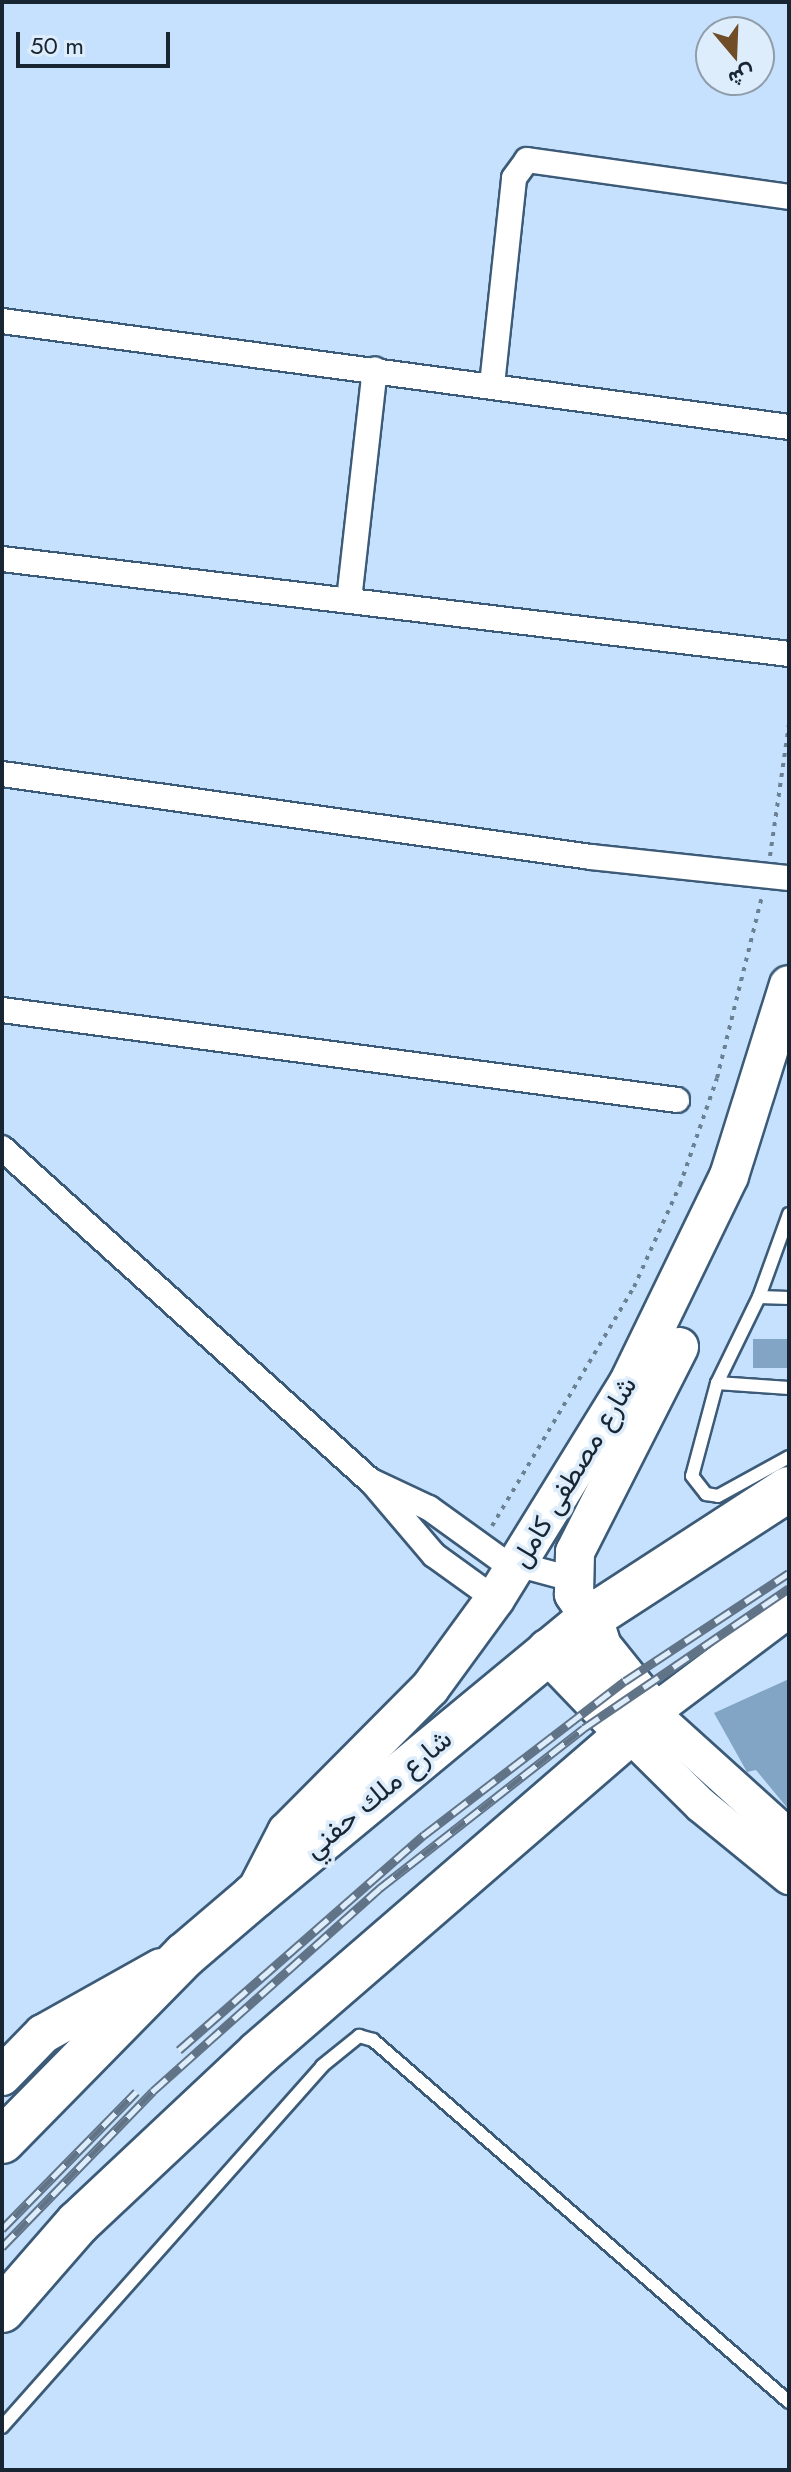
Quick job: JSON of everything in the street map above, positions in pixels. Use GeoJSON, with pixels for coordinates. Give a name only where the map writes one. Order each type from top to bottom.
{"type":"FeatureCollection","features":[{"type":"Feature","properties":{"kind":"highway","name":"شارع ملك حفني"},"geometry":{"type":"LineString","coordinates":[[2,2141],[185,1955],[254,1896],[576,1633],[789,1489]]}},
{"type":"Feature","properties":{"kind":"highway","name":"شارع ملك حفني"},"geometry":{"type":"LineString","coordinates":[[576,1633],[789,1520]]}},
{"type":"Feature","properties":{"kind":"highway"},"geometry":{"type":"LineString","coordinates":[[2,2310],[78,2223],[259,2053],[640,1723],[576,1633]]}},
{"type":"Feature","properties":{"kind":"main road","name":"شارع مصطفى كامل"},"geometry":{"type":"LineString","coordinates":[[254,1896],[287,1832],[430,1688],[477,1587],[495,1556],[628,1384],[699,1247],[755,1104],[789,985]]}},
{"type":"Feature","properties":{"kind":"main road","name":"شارع مصطفى كامل"},"geometry":{"type":"LineString","coordinates":[[576,1633],[588,1517],[738,1221],[789,1077]]}},
{"type":"Feature","properties":{"kind":"main road"},"geometry":{"type":"LineString","coordinates":[[2,2076],[43,2034],[185,1955]]}},
{"type":"Feature","properties":{"kind":"street"},"geometry":{"type":"LineString","coordinates":[[492,385],[514,178],[527,160],[789,197]]}},
{"type":"Feature","properties":{"kind":"street"},"geometry":{"type":"LineString","coordinates":[[2,321],[789,427]]}},
{"type":"Feature","properties":{"kind":"street"},"geometry":{"type":"LineString","coordinates":[[349,600],[375,369]]}},
{"type":"Feature","properties":{"kind":"street"},"geometry":{"type":"LineString","coordinates":[[2,559],[789,654]]}},
{"type":"Feature","properties":{"kind":"street"},"geometry":{"type":"LineString","coordinates":[[2,774],[591,857],[778,876]]}},
{"type":"Feature","properties":{"kind":"street"},"geometry":{"type":"LineString","coordinates":[[2,1010],[677,1100]]}},
{"type":"Feature","properties":{"kind":"street"},"geometry":{"type":"LineString","coordinates":[[2,1148],[371,1481],[410,1532],[477,1587]]}},
{"type":"Feature","properties":{"kind":"street"},"geometry":{"type":"LineString","coordinates":[[371,1481],[429,1508],[495,1556],[576,1633]]}},
{"type":"Feature","properties":{"kind":"street"},"geometry":{"type":"LineString","coordinates":[[786,1860],[640,1723],[789,1610]]}},
{"type":"Feature","properties":{"kind":"lane"},"geometry":{"type":"LineString","coordinates":[[789,1214],[786,1233],[759,1297],[717,1383],[692,1476],[697,1487],[718,1496],[789,1457]]}},
{"type":"Feature","properties":{"kind":"lane"},"geometry":{"type":"LineString","coordinates":[[759,1297],[789,1298]]}},
{"type":"Feature","properties":{"kind":"lane"},"geometry":{"type":"LineString","coordinates":[[717,1383],[789,1388]]}},
{"type":"Feature","properties":{"kind":"lane"},"geometry":{"type":"LineString","coordinates":[[2,2427],[322,2066],[359,2036],[373,2040],[789,2402]]}},
{"type":"Feature","properties":{"kind":"path"},"geometry":{"type":"LineString","coordinates":[[495,1556],[634,1287],[686,1171],[778,876],[789,724]]}},
{"type":"Feature","properties":{"kind":"building"},"geometry":{"type":"Polygon","coordinates":[[[753,1339],[789,1339],[789,1368],[753,1368],[753,1339]]]}},
{"type":"Feature","properties":{"kind":"building"},"geometry":{"type":"Polygon","coordinates":[[[789,1679],[789,1810],[756,1770],[747,1772],[714,1713],[789,1679]]]}},
{"type":"Feature","properties":{"kind":"railway"},"geometry":{"type":"LineString","coordinates":[[179,2050],[424,1835],[625,1681],[789,1573]]}},
{"type":"Feature","properties":{"kind":"railway"},"geometry":{"type":"LineString","coordinates":[[2,2247],[153,2091],[380,1888],[584,1728],[789,1588]]}},
{"type":"Feature","properties":{"kind":"railway"},"geometry":{"type":"LineString","coordinates":[[2,2229],[136,2092]]}}]}
